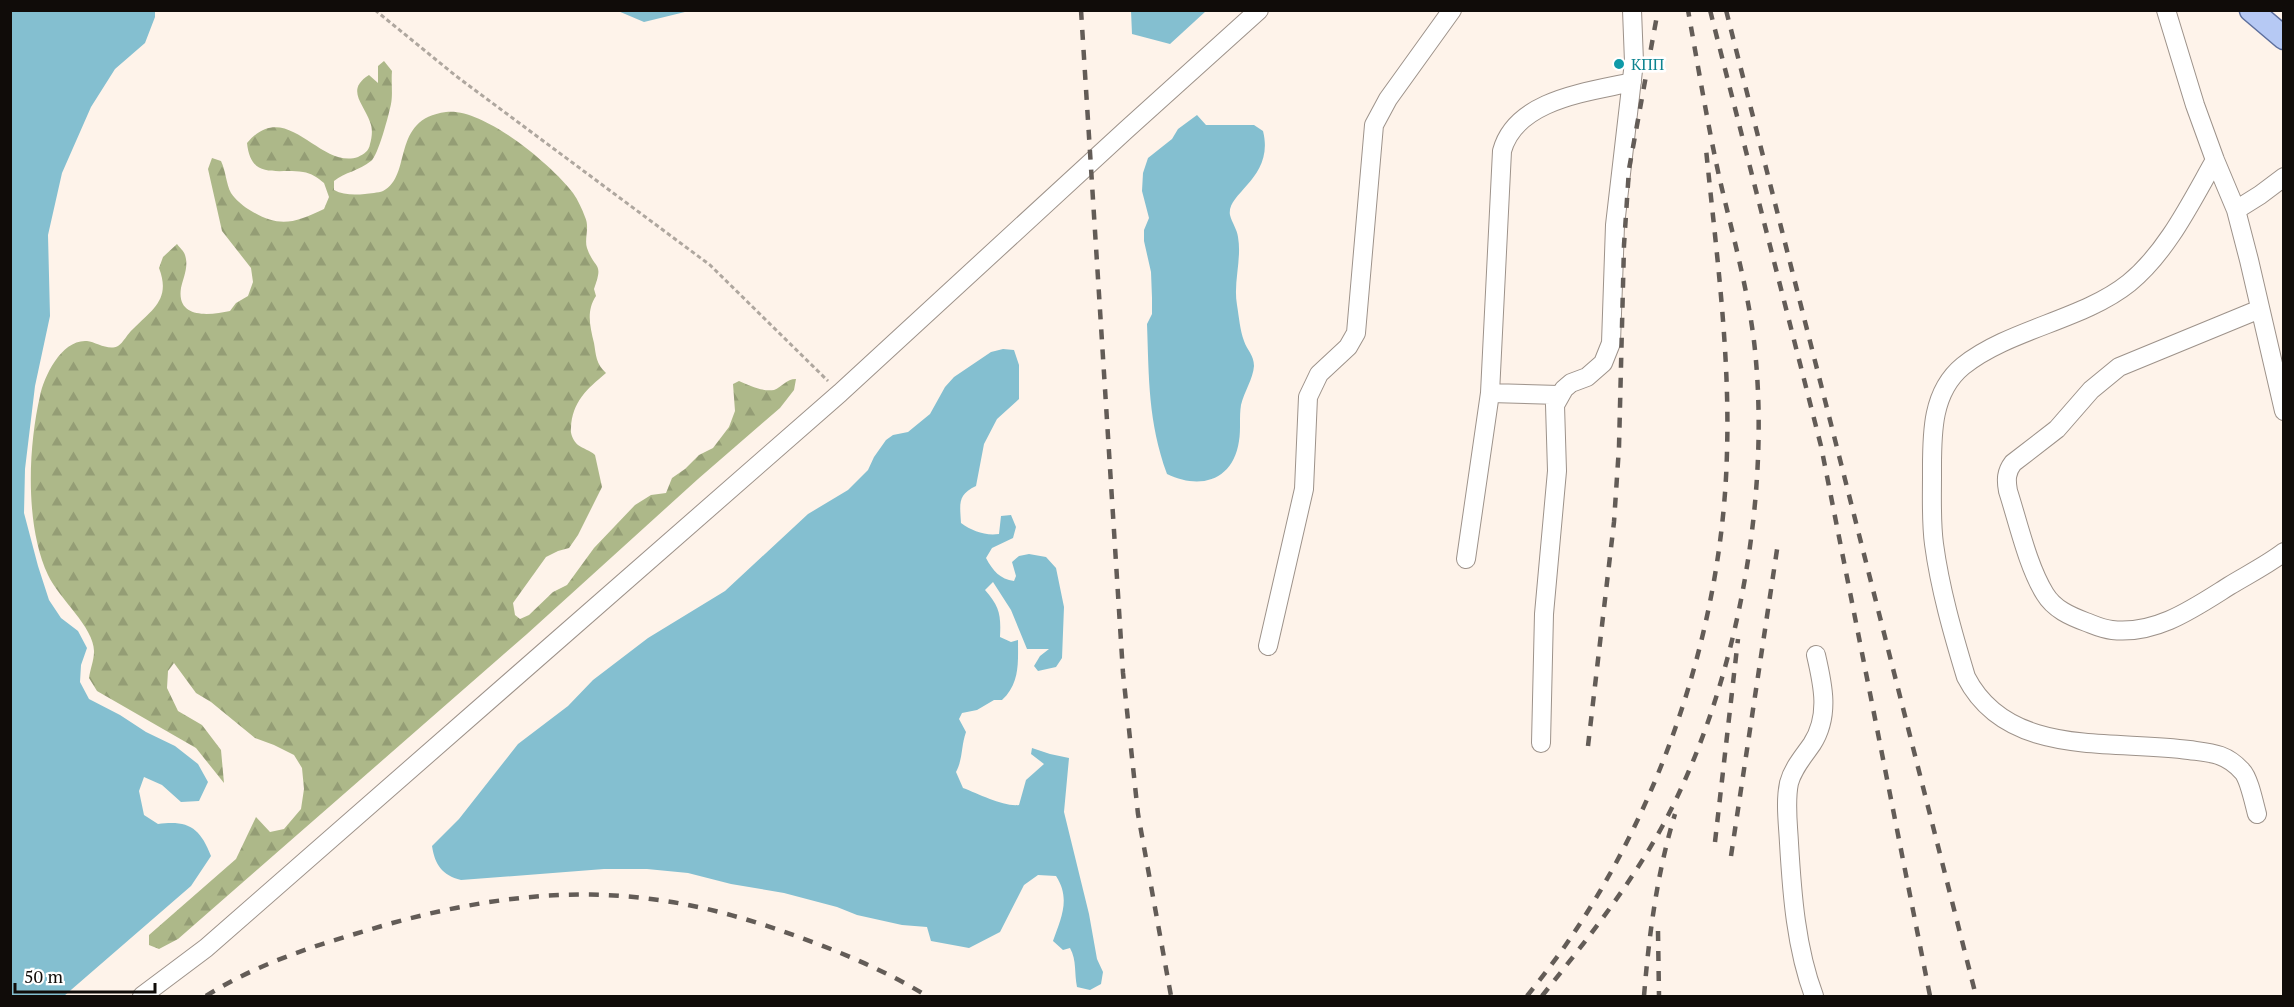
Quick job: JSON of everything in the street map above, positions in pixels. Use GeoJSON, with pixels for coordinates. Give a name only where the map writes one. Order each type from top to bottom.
{"type":"FeatureCollection","features":[{"type":"Feature","properties":{"kind":"main road"},"geometry":{"type":"LineString","coordinates":[[2251,10],[2283,38]]}},
{"type":"Feature","properties":{"kind":"street"},"geometry":{"type":"LineString","coordinates":[[142,996],[206,948],[840,393],[1259,10]]}},
{"type":"Feature","properties":{"kind":"street"},"geometry":{"type":"LineString","coordinates":[[1268,646],[1304,489],[1308,397],[1318,374],[1348,347],[1356,333],[1374,125],[1388,99],[1452,10]]}},
{"type":"Feature","properties":{"kind":"street"},"geometry":{"type":"LineString","coordinates":[[1540,743],[1545,614],[1557,471],[1555,405],[1559,394],[1571,383],[1596,371],[1608,355],[1611,343],[1616,225],[1634,62],[1632,10]]}},
{"type":"Feature","properties":{"kind":"street"},"geometry":{"type":"LineString","coordinates":[[2166,10],[2215,160],[2236,210],[2283,411]]}},
{"type":"Feature","properties":{"kind":"street"},"geometry":{"type":"LineString","coordinates":[[1466,559],[1490,393],[1502,151],[1505,142],[1517,125],[1545,105],[1565,97],[1632,82]]}},
{"type":"Feature","properties":{"kind":"street"},"geometry":{"type":"LineString","coordinates":[[2215,160],[2169,236],[2148,264],[2130,282],[2093,305],[1982,354],[1962,367],[1948,382],[1940,398],[1934,419],[1932,445],[1934,542],[1966,677],[1974,693],[1993,712],[2037,733],[2058,740],[2178,748],[2223,755],[2244,772],[2257,814]]}},
{"type":"Feature","properties":{"kind":"street"},"geometry":{"type":"LineString","coordinates":[[2236,210],[2283,177]]}},
{"type":"Feature","properties":{"kind":"street"},"geometry":{"type":"LineString","coordinates":[[2260,309],[2119,367],[2091,390],[2057,429],[2013,463],[2007,470],[2007,482],[2037,577],[2046,595],[2073,618],[2098,627],[2129,630],[2160,625],[2187,613],[2283,552]]}},
{"type":"Feature","properties":{"kind":"street"},"geometry":{"type":"LineString","coordinates":[[1490,393],[1559,394]]}},
{"type":"Feature","properties":{"kind":"street"},"geometry":{"type":"LineString","coordinates":[[1814,996],[1797,930],[1787,814],[1792,773],[1814,740],[1822,720],[1823,693],[1816,655]]}},
{"type":"Feature","properties":{"kind":"path"},"geometry":{"type":"LineString","coordinates":[[375,10],[456,75],[710,265],[840,393]]}},
{"type":"Feature","properties":{"kind":"green space"},"geometry":{"type":"Polygon","coordinates":[[[384,61],[392,71],[392,100],[377,151],[371,161],[334,181],[334,190],[353,194],[383,191],[392,184],[398,173],[409,136],[417,125],[428,117],[446,112],[461,113],[497,128],[516,140],[563,181],[575,196],[584,214],[587,225],[587,248],[598,270],[594,289],[596,296],[591,307],[590,319],[597,359],[606,373],[578,403],[574,411],[571,430],[576,443],[595,455],[602,487],[569,548],[546,557],[513,603],[515,615],[520,619],[529,615],[553,592],[567,585],[594,548],[635,505],[651,495],[666,493],[672,478],[699,455],[713,448],[729,427],[735,411],[733,384],[739,381],[760,389],[774,390],[789,380],[796,379],[794,390],[780,408],[527,634],[178,939],[159,949],[149,945],[149,935],[236,859],[256,817],[270,832],[284,829],[301,809],[304,789],[302,768],[294,755],[255,738],[211,702],[196,693],[174,663],[168,671],[167,688],[178,711],[202,725],[221,750],[224,783],[196,748],[97,691],[89,678],[94,655],[93,643],[83,623],[48,575],[35,534],[31,463],[40,396],[50,369],[62,352],[78,342],[87,341],[106,347],[118,346],[153,309],[158,303],[163,288],[159,268],[163,257],[177,244],[184,252],[186,259],[181,298],[184,306],[189,310],[205,314],[230,311],[236,303],[248,296],[253,282],[251,268],[222,231],[208,169],[212,158],[221,161],[231,193],[243,206],[259,215],[286,222],[324,209],[329,197],[324,183],[306,173],[260,168],[249,155],[247,143],[262,131],[276,127],[303,137],[330,154],[344,158],[362,155],[369,146],[372,130],[358,97],[358,86],[369,75],[378,83],[378,66],[384,61]]]}},
{"type":"Feature","properties":{"kind":"water"},"geometry":{"type":"Polygon","coordinates":[[[689,10],[644,22],[618,11],[689,10]]]}},
{"type":"Feature","properties":{"kind":"water"},"geometry":{"type":"Polygon","coordinates":[[[1131,10],[1206,11],[1170,44],[1132,34],[1131,10]]]}},
{"type":"Feature","properties":{"kind":"water"},"geometry":{"type":"Polygon","coordinates":[[[10,11],[155,11],[145,43],[115,69],[91,107],[62,173],[48,235],[50,316],[35,386],[25,469],[24,513],[49,600],[61,618],[78,631],[87,648],[81,665],[80,682],[89,699],[175,746],[198,764],[208,782],[199,801],[181,802],[162,785],[144,777],[139,791],[144,815],[158,824],[178,823],[192,828],[207,846],[211,856],[191,886],[64,996],[11,996],[10,11]]]}},
{"type":"Feature","properties":{"kind":"water"},"geometry":{"type":"Polygon","coordinates":[[[1197,115],[1206,125],[1254,125],[1263,131],[1265,147],[1257,172],[1235,199],[1230,215],[1239,246],[1236,296],[1240,323],[1244,341],[1254,362],[1252,376],[1241,405],[1236,455],[1222,473],[1203,481],[1191,481],[1167,474],[1156,436],[1149,382],[1147,324],[1152,314],[1151,272],[1144,241],[1144,230],[1149,218],[1142,191],[1143,173],[1148,158],[1172,139],[1178,129],[1197,115]]]}},
{"type":"Feature","properties":{"kind":"water"},"geometry":{"type":"Polygon","coordinates":[[[1003,349],[1014,350],[1019,365],[1019,399],[997,419],[984,444],[976,486],[966,493],[961,501],[961,523],[979,532],[999,534],[1001,516],[1011,515],[1016,527],[1013,538],[992,548],[986,558],[994,570],[1005,578],[1014,581],[1016,576],[1012,562],[1019,556],[1029,554],[1046,557],[1056,568],[1064,607],[1062,658],[1056,667],[1038,671],[1034,666],[1040,656],[1049,649],[1027,649],[1011,610],[993,582],[985,590],[994,601],[998,612],[1000,637],[1011,642],[1018,640],[1017,672],[1012,687],[1002,700],[994,700],[977,710],[962,713],[959,719],[966,732],[956,772],[963,788],[999,802],[1019,805],[1026,780],[1044,764],[1031,754],[1032,748],[1069,758],[1064,812],[1089,914],[1097,959],[1103,972],[1101,984],[1090,990],[1077,987],[1070,948],[1063,950],[1053,941],[1064,901],[1061,884],[1056,876],[1038,875],[1024,885],[1000,932],[969,948],[931,941],[927,927],[902,925],[857,915],[837,907],[784,893],[731,884],[688,873],[647,869],[604,869],[461,880],[440,868],[432,846],[459,819],[518,744],[568,706],[593,680],[648,638],[725,591],[808,514],[848,490],[868,470],[886,440],[893,435],[908,432],[930,414],[945,387],[954,377],[991,352],[1003,349]]]}},
{"type":"Feature","properties":{"kind":"railway"},"geometry":{"type":"LineString","coordinates":[[1081,10],[1123,673],[1138,814],[1171,996]]}},
{"type":"Feature","properties":{"kind":"railway"},"geometry":{"type":"LineString","coordinates":[[1588,746],[1614,522],[1619,447],[1624,245],[1629,169],[1658,10]]}},
{"type":"Feature","properties":{"kind":"railway"},"geometry":{"type":"LineString","coordinates":[[1542,996],[1622,892],[1663,825],[1688,773],[1709,718],[1727,660],[1741,600],[1751,539],[1757,478],[1759,419],[1754,338],[1741,268],[1710,135],[1688,10]]}},
{"type":"Feature","properties":{"kind":"railway"},"geometry":{"type":"LineString","coordinates":[[1710,10],[1821,446],[1930,996]]}},
{"type":"Feature","properties":{"kind":"railway"},"geometry":{"type":"LineString","coordinates":[[1726,10],[1976,996]]}},
{"type":"Feature","properties":{"kind":"railway"},"geometry":{"type":"LineString","coordinates":[[1527,996],[1565,946],[1600,891],[1631,834],[1658,773],[1681,711],[1700,647],[1714,582],[1723,517],[1727,414],[1721,300],[1706,149]]}},
{"type":"Feature","properties":{"kind":"railway"},"geometry":{"type":"LineString","coordinates":[[1731,856],[1778,543]]}},
{"type":"Feature","properties":{"kind":"railway"},"geometry":{"type":"LineString","coordinates":[[1715,842],[1738,639]]}},
{"type":"Feature","properties":{"kind":"railway"},"geometry":{"type":"LineString","coordinates":[[1644,996],[1655,904],[1663,859],[1675,814]]}},
{"type":"Feature","properties":{"kind":"railway"},"geometry":{"type":"LineString","coordinates":[[206,996],[244,975],[283,958],[400,921],[471,905],[543,896],[579,895],[615,895],[651,899],[743,918],[846,955],[896,978],[927,996]]}},
{"type":"Feature","properties":{"kind":"railway"},"geometry":{"type":"LineString","coordinates":[[1658,931],[1659,996]]}},
{"type":"Feature","properties":{"kind":"place","name":"КПП"},"geometry":{"type":"Point","coordinates":[1619,64]}}]}
